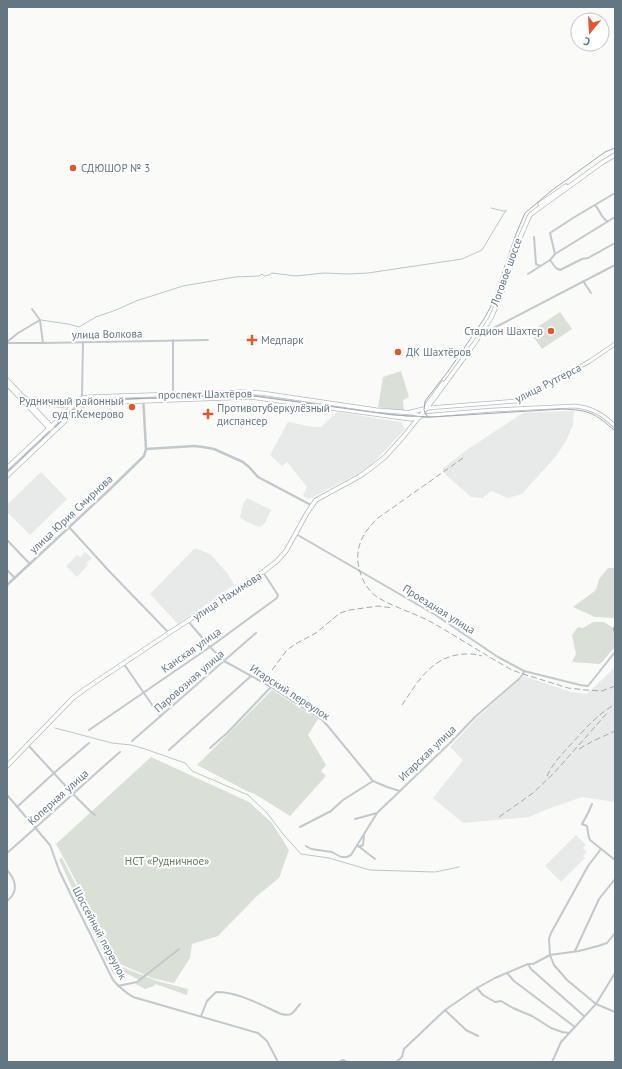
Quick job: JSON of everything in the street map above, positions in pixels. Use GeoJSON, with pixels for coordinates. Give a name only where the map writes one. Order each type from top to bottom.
{"type":"FeatureCollection","features":[{"type":"Feature","properties":{"kind":"main road","name":"Логовое шоссе"},"geometry":{"type":"LineString","coordinates":[[426,408],[485,324],[494,306],[527,216],[609,155],[615,154]]}},
{"type":"Feature","properties":{"kind":"main road","name":"улица Рутгерса"},"geometry":{"type":"LineString","coordinates":[[426,408],[513,402],[590,362],[615,344]]}},
{"type":"Feature","properties":{"kind":"main road"},"geometry":{"type":"LineString","coordinates":[[7,380],[54,431]]}},
{"type":"Feature","properties":{"kind":"main road"},"geometry":{"type":"LineString","coordinates":[[7,384],[51,427]]}},
{"type":"Feature","properties":{"kind":"main road","name":"проспект Шахтёров"},"geometry":{"type":"LineString","coordinates":[[7,468],[74,404],[83,398],[95,396],[251,392],[410,413],[426,408]]}},
{"type":"Feature","properties":{"kind":"main road","name":"проспект Шахтёров"},"geometry":{"type":"LineString","coordinates":[[7,476],[54,431],[84,404],[89,402],[251,397],[411,419],[420,416]]}},
{"type":"Feature","properties":{"kind":"main road"},"geometry":{"type":"LineString","coordinates":[[513,402],[516,409]]}},
{"type":"Feature","properties":{"kind":"main road","name":"улица Рутгерса"},"geometry":{"type":"LineString","coordinates":[[420,416],[575,406],[587,408],[605,416],[615,426]]}},
{"type":"Feature","properties":{"kind":"main road","name":"улица Нахимова"},"geometry":{"type":"LineString","coordinates":[[7,766],[73,698],[123,663],[263,572],[282,555],[316,500],[375,466],[393,449],[426,408]]}},
{"type":"Feature","properties":{"kind":"main road"},"geometry":{"type":"LineString","coordinates":[[410,413],[420,416]]}},
{"type":"Feature","properties":{"kind":"street"},"geometry":{"type":"LineString","coordinates":[[555,254],[550,233],[615,193]]}},
{"type":"Feature","properties":{"kind":"street"},"geometry":{"type":"LineString","coordinates":[[595,204],[604,220],[607,221]]}},
{"type":"Feature","properties":{"kind":"street"},"geometry":{"type":"LineString","coordinates":[[528,274],[550,260],[555,254],[615,217]]}},
{"type":"Feature","properties":{"kind":"street"},"geometry":{"type":"LineString","coordinates":[[534,237],[536,264],[540,266]]}},
{"type":"Feature","properties":{"kind":"street"},"geometry":{"type":"LineString","coordinates":[[550,260],[556,268],[560,270],[582,259],[588,258],[615,243]]}},
{"type":"Feature","properties":{"kind":"street"},"geometry":{"type":"LineString","coordinates":[[490,330],[615,264]]}},
{"type":"Feature","properties":{"kind":"street"},"geometry":{"type":"LineString","coordinates":[[583,281],[591,293]]}},
{"type":"Feature","properties":{"kind":"street"},"geometry":{"type":"LineString","coordinates":[[32,309],[40,320],[43,343]]}},
{"type":"Feature","properties":{"kind":"street","name":"улица Волкова"},"geometry":{"type":"LineString","coordinates":[[7,342],[18,333],[40,320]]}},
{"type":"Feature","properties":{"kind":"street"},"geometry":{"type":"LineString","coordinates":[[173,340],[173,394]]}},
{"type":"Feature","properties":{"kind":"street","name":"улица Волкова"},"geometry":{"type":"LineString","coordinates":[[7,342],[43,343],[208,340]]}},
{"type":"Feature","properties":{"kind":"street"},"geometry":{"type":"LineString","coordinates":[[83,342],[83,398]]}},
{"type":"Feature","properties":{"kind":"street"},"geometry":{"type":"LineString","coordinates":[[20,394],[52,407],[64,407],[74,404]]}},
{"type":"Feature","properties":{"kind":"street"},"geometry":{"type":"LineString","coordinates":[[143,395],[146,449],[195,446],[209,448],[243,462],[258,477],[312,505]]}},
{"type":"Feature","properties":{"kind":"street","name":"улица Юрия Смирнова"},"geometry":{"type":"LineString","coordinates":[[7,585],[108,491],[145,454],[146,449]]}},
{"type":"Feature","properties":{"kind":"street"},"geometry":{"type":"LineString","coordinates":[[69,527],[169,633]]}},
{"type":"Feature","properties":{"kind":"street","name":"Проездная улица"},"geometry":{"type":"LineString","coordinates":[[295,534],[434,614],[498,657],[524,671],[588,686],[615,652]]}},
{"type":"Feature","properties":{"kind":"street"},"geometry":{"type":"LineString","coordinates":[[7,540],[30,564]]}},
{"type":"Feature","properties":{"kind":"street"},"geometry":{"type":"LineString","coordinates":[[7,570],[14,578]]}},
{"type":"Feature","properties":{"kind":"street","name":"Канская улица"},"geometry":{"type":"LineString","coordinates":[[88,730],[210,647],[277,598],[278,595],[263,572]]}},
{"type":"Feature","properties":{"kind":"street","name":"Игарский переулок"},"geometry":{"type":"LineString","coordinates":[[188,622],[224,661],[271,687],[327,724],[373,781],[400,791]]}},
{"type":"Feature","properties":{"kind":"street","name":"Паровозная улица"},"geometry":{"type":"LineString","coordinates":[[132,741],[256,633]]}},
{"type":"Feature","properties":{"kind":"street"},"geometry":{"type":"LineString","coordinates":[[123,663],[161,716]]}},
{"type":"Feature","properties":{"kind":"street","name":"Игарская улица"},"geometry":{"type":"LineString","coordinates":[[306,846],[315,850],[332,852],[342,857],[351,855],[358,846],[377,813],[475,717],[519,679],[524,671]]}},
{"type":"Feature","properties":{"kind":"street"},"geometry":{"type":"LineString","coordinates":[[169,750],[251,676]]}},
{"type":"Feature","properties":{"kind":"street"},"geometry":{"type":"LineString","coordinates":[[210,748],[227,733],[271,687]]}},
{"type":"Feature","properties":{"kind":"street"},"geometry":{"type":"LineString","coordinates":[[17,807],[89,743]]}},
{"type":"Feature","properties":{"kind":"street"},"geometry":{"type":"LineString","coordinates":[[28,745],[73,794],[95,815]]}},
{"type":"Feature","properties":{"kind":"street","name":"Коперная улица"},"geometry":{"type":"LineString","coordinates":[[7,853],[120,752]]}},
{"type":"Feature","properties":{"kind":"street"},"geometry":{"type":"LineString","coordinates":[[300,827],[331,811],[343,800],[373,781]]}},
{"type":"Feature","properties":{"kind":"street","name":"Шоссейный переулок"},"geometry":{"type":"LineString","coordinates":[[7,795],[50,845],[59,870],[70,893],[118,986],[133,997],[258,1033],[267,1041],[278,1062]]}},
{"type":"Feature","properties":{"kind":"street"},"geometry":{"type":"LineString","coordinates":[[592,804],[582,824],[587,826],[590,840],[615,860]]}},
{"type":"Feature","properties":{"kind":"street"},"geometry":{"type":"LineString","coordinates":[[355,819],[377,813]]}},
{"type":"Feature","properties":{"kind":"street"},"geometry":{"type":"LineString","coordinates":[[358,846],[363,845],[364,835]]}},
{"type":"Feature","properties":{"kind":"street"},"geometry":{"type":"LineString","coordinates":[[358,846],[375,859]]}},
{"type":"Feature","properties":{"kind":"street"},"geometry":{"type":"LineString","coordinates":[[601,849],[588,866],[551,933],[549,939],[550,956],[554,965],[567,980],[596,1004],[615,1012]]}},
{"type":"Feature","properties":{"kind":"street"},"geometry":{"type":"LineString","coordinates":[[7,870],[12,875],[15,884],[12,897],[7,901]]}},
{"type":"Feature","properties":{"kind":"street"},"geometry":{"type":"LineString","coordinates":[[575,951],[598,898],[615,879]]}},
{"type":"Feature","properties":{"kind":"street"},"geometry":{"type":"LineString","coordinates":[[396,1062],[402,1057],[404,1049],[446,1010],[477,988],[506,973],[550,956],[578,951],[607,942],[615,933]]}},
{"type":"Feature","properties":{"kind":"street"},"geometry":{"type":"LineString","coordinates":[[118,986],[136,982],[179,949]]}},
{"type":"Feature","properties":{"kind":"street"},"geometry":{"type":"LineString","coordinates":[[528,964],[531,969],[584,1016]]}},
{"type":"Feature","properties":{"kind":"street"},"geometry":{"type":"LineString","coordinates":[[506,973],[514,981],[575,1027]]}},
{"type":"Feature","properties":{"kind":"street"},"geometry":{"type":"LineString","coordinates":[[552,1062],[561,1042],[596,1004],[615,973]]}},
{"type":"Feature","properties":{"kind":"street"},"geometry":{"type":"LineString","coordinates":[[477,988],[483,995],[495,1002],[501,1001],[532,1016],[551,1028],[569,1033]]}},
{"type":"Feature","properties":{"kind":"street"},"geometry":{"type":"LineString","coordinates":[[201,1016],[207,1001],[216,992],[243,997],[288,1016],[300,1004]]}},
{"type":"Feature","properties":{"kind":"street"},"geometry":{"type":"LineString","coordinates":[[446,1010],[466,1030],[478,1036]]}},
{"type":"Feature","properties":{"kind":"street"},"geometry":{"type":"LineString","coordinates":[[339,1062],[343,1060],[347,1062]]}},
{"type":"Feature","properties":{"kind":"shaded area"},"geometry":{"type":"Polygon","coordinates":[[[574,411],[573,425],[566,441],[556,456],[522,494],[508,498],[491,491],[483,498],[471,497],[446,475],[442,469],[468,449],[523,413],[574,411]]]}},
{"type":"Feature","properties":{"kind":"shaded area"},"geometry":{"type":"Polygon","coordinates":[[[337,412],[401,422],[405,429],[372,464],[361,472],[309,499],[303,496],[307,487],[287,462],[282,466],[270,455],[288,422],[321,427],[337,412]]]}},
{"type":"Feature","properties":{"kind":"shaded area"},"geometry":{"type":"Polygon","coordinates":[[[41,472],[67,499],[30,535],[7,512],[7,505],[41,472]]]}},
{"type":"Feature","properties":{"kind":"shaded area"},"geometry":{"type":"Polygon","coordinates":[[[247,498],[271,510],[265,523],[260,527],[245,521],[240,517],[243,504],[247,498]]]}},
{"type":"Feature","properties":{"kind":"shaded area"},"geometry":{"type":"Polygon","coordinates":[[[195,548],[210,554],[228,574],[234,585],[178,624],[150,594],[195,548]]]}},
{"type":"Feature","properties":{"kind":"shaded area"},"geometry":{"type":"Polygon","coordinates":[[[85,552],[92,558],[86,563],[88,565],[77,577],[66,566],[77,555],[80,557],[85,552]]]}},
{"type":"Feature","properties":{"kind":"shaded area"},"geometry":{"type":"Polygon","coordinates":[[[615,667],[615,802],[582,797],[529,817],[463,823],[433,798],[463,760],[450,747],[476,719],[524,676],[571,692],[587,694],[615,667]]]}},
{"type":"Feature","properties":{"kind":"shaded area"},"geometry":{"type":"Polygon","coordinates":[[[576,835],[586,845],[583,848],[587,852],[583,856],[585,858],[561,882],[545,866],[576,835]]]}},
{"type":"Feature","properties":{"kind":"green space","name":"Стадион Шахтер"},"geometry":{"type":"Polygon","coordinates":[[[560,312],[572,329],[542,349],[530,332],[560,312]]]}},
{"type":"Feature","properties":{"kind":"green space"},"geometry":{"type":"Polygon","coordinates":[[[401,371],[409,397],[403,400],[404,411],[378,407],[383,377],[401,371]]]}},
{"type":"Feature","properties":{"kind":"green space"},"geometry":{"type":"Polygon","coordinates":[[[608,568],[615,568],[615,618],[595,617],[573,607],[596,590],[599,579],[608,568]]]}},
{"type":"Feature","properties":{"kind":"green space"},"geometry":{"type":"Polygon","coordinates":[[[593,622],[604,622],[615,629],[615,647],[600,664],[572,662],[576,654],[572,635],[578,627],[583,628],[593,622]]]}},
{"type":"Feature","properties":{"kind":"green space"},"geometry":{"type":"Polygon","coordinates":[[[272,690],[318,719],[308,735],[326,765],[321,771],[326,776],[290,816],[255,794],[197,765],[272,690]]]}},
{"type":"Feature","properties":{"kind":"green space","name":"НСТ «Рудничное»"},"geometry":{"type":"Polygon","coordinates":[[[151,757],[249,802],[272,823],[289,850],[279,878],[257,896],[218,936],[192,944],[190,958],[174,983],[152,978],[118,963],[56,844],[151,757]]]}},
{"type":"Feature","properties":{"kind":"green space"},"geometry":{"type":"Polygon","coordinates":[[[62,858],[117,965],[157,981],[188,989],[187,995],[155,984],[154,986],[145,989],[136,984],[139,980],[124,972],[118,975],[113,973],[84,915],[59,859],[62,858]]]}},
{"type":"Feature","properties":{"kind":"waterway"},"geometry":{"type":"LineString","coordinates":[[491,208],[506,211]]}},
{"type":"Feature","properties":{"kind":"waterway"},"geometry":{"type":"LineString","coordinates":[[41,320],[79,327],[96,317],[136,301],[183,286],[235,277],[259,276],[262,274],[264,276],[272,273],[296,276],[324,273],[368,273],[462,259],[482,250],[506,210]]}},
{"type":"Feature","properties":{"kind":"waterway"},"geometry":{"type":"LineString","coordinates":[[55,728],[112,743],[131,745],[145,749],[185,763],[192,771],[248,795],[267,813],[301,854],[329,858],[370,870],[435,872],[459,867]]}},
{"type":"Feature","properties":{"kind":"tram line"},"geometry":{"type":"LineString","coordinates":[[429,417],[426,415],[424,410],[425,401],[449,370],[484,319],[491,306],[516,234],[525,213],[551,191],[605,152],[615,148]]}},
{"type":"Feature","properties":{"kind":"tram line"},"geometry":{"type":"LineString","coordinates":[[7,472],[80,403],[90,400],[246,395],[393,415],[432,417],[571,409],[597,416],[615,431]]}},
{"type":"Feature","properties":{"kind":"tram line"},"geometry":{"type":"LineString","coordinates":[[615,625],[613,629],[615,633]]}},
{"type":"Feature","properties":{"kind":"railway"},"geometry":{"type":"LineString","coordinates":[[463,458],[378,518],[372,524],[363,537],[358,551],[359,567],[366,585],[377,597],[433,623],[512,670],[568,688],[602,691],[615,686]]}},
{"type":"Feature","properties":{"kind":"railway"},"geometry":{"type":"LineString","coordinates":[[272,670],[287,650],[316,633],[340,613],[378,606],[393,608]]}},
{"type":"Feature","properties":{"kind":"railway"},"geometry":{"type":"LineString","coordinates":[[402,705],[420,679],[438,662],[463,654],[482,656]]}},
{"type":"Feature","properties":{"kind":"railway"},"geometry":{"type":"LineString","coordinates":[[547,776],[558,758],[581,733],[596,718],[612,706]]}},
{"type":"Feature","properties":{"kind":"railway"},"geometry":{"type":"LineString","coordinates":[[499,817],[533,793],[554,773],[608,712]]}},
{"type":"Feature","properties":{"kind":"railway"},"geometry":{"type":"LineString","coordinates":[[579,749],[615,731]]}},
{"type":"Feature","properties":{"kind":"place","name":"СДЮШОР № 3"},"geometry":{"type":"Point","coordinates":[73,168]}},
{"type":"Feature","properties":{"kind":"place","name":"Стадион Шахтер"},"geometry":{"type":"Point","coordinates":[551,331]}},
{"type":"Feature","properties":{"kind":"place","name":"Медпарк"},"geometry":{"type":"Point","coordinates":[252,340]}},
{"type":"Feature","properties":{"kind":"place","name":"ДК Шахтёров"},"geometry":{"type":"Point","coordinates":[398,352]}},
{"type":"Feature","properties":{"kind":"place","name":"Рудничный районный суд г.Кемерово"},"geometry":{"type":"Point","coordinates":[132,407]}},
{"type":"Feature","properties":{"kind":"place","name":"Противотуберкулёзный диспансер"},"geometry":{"type":"Point","coordinates":[208,414]}}]}
